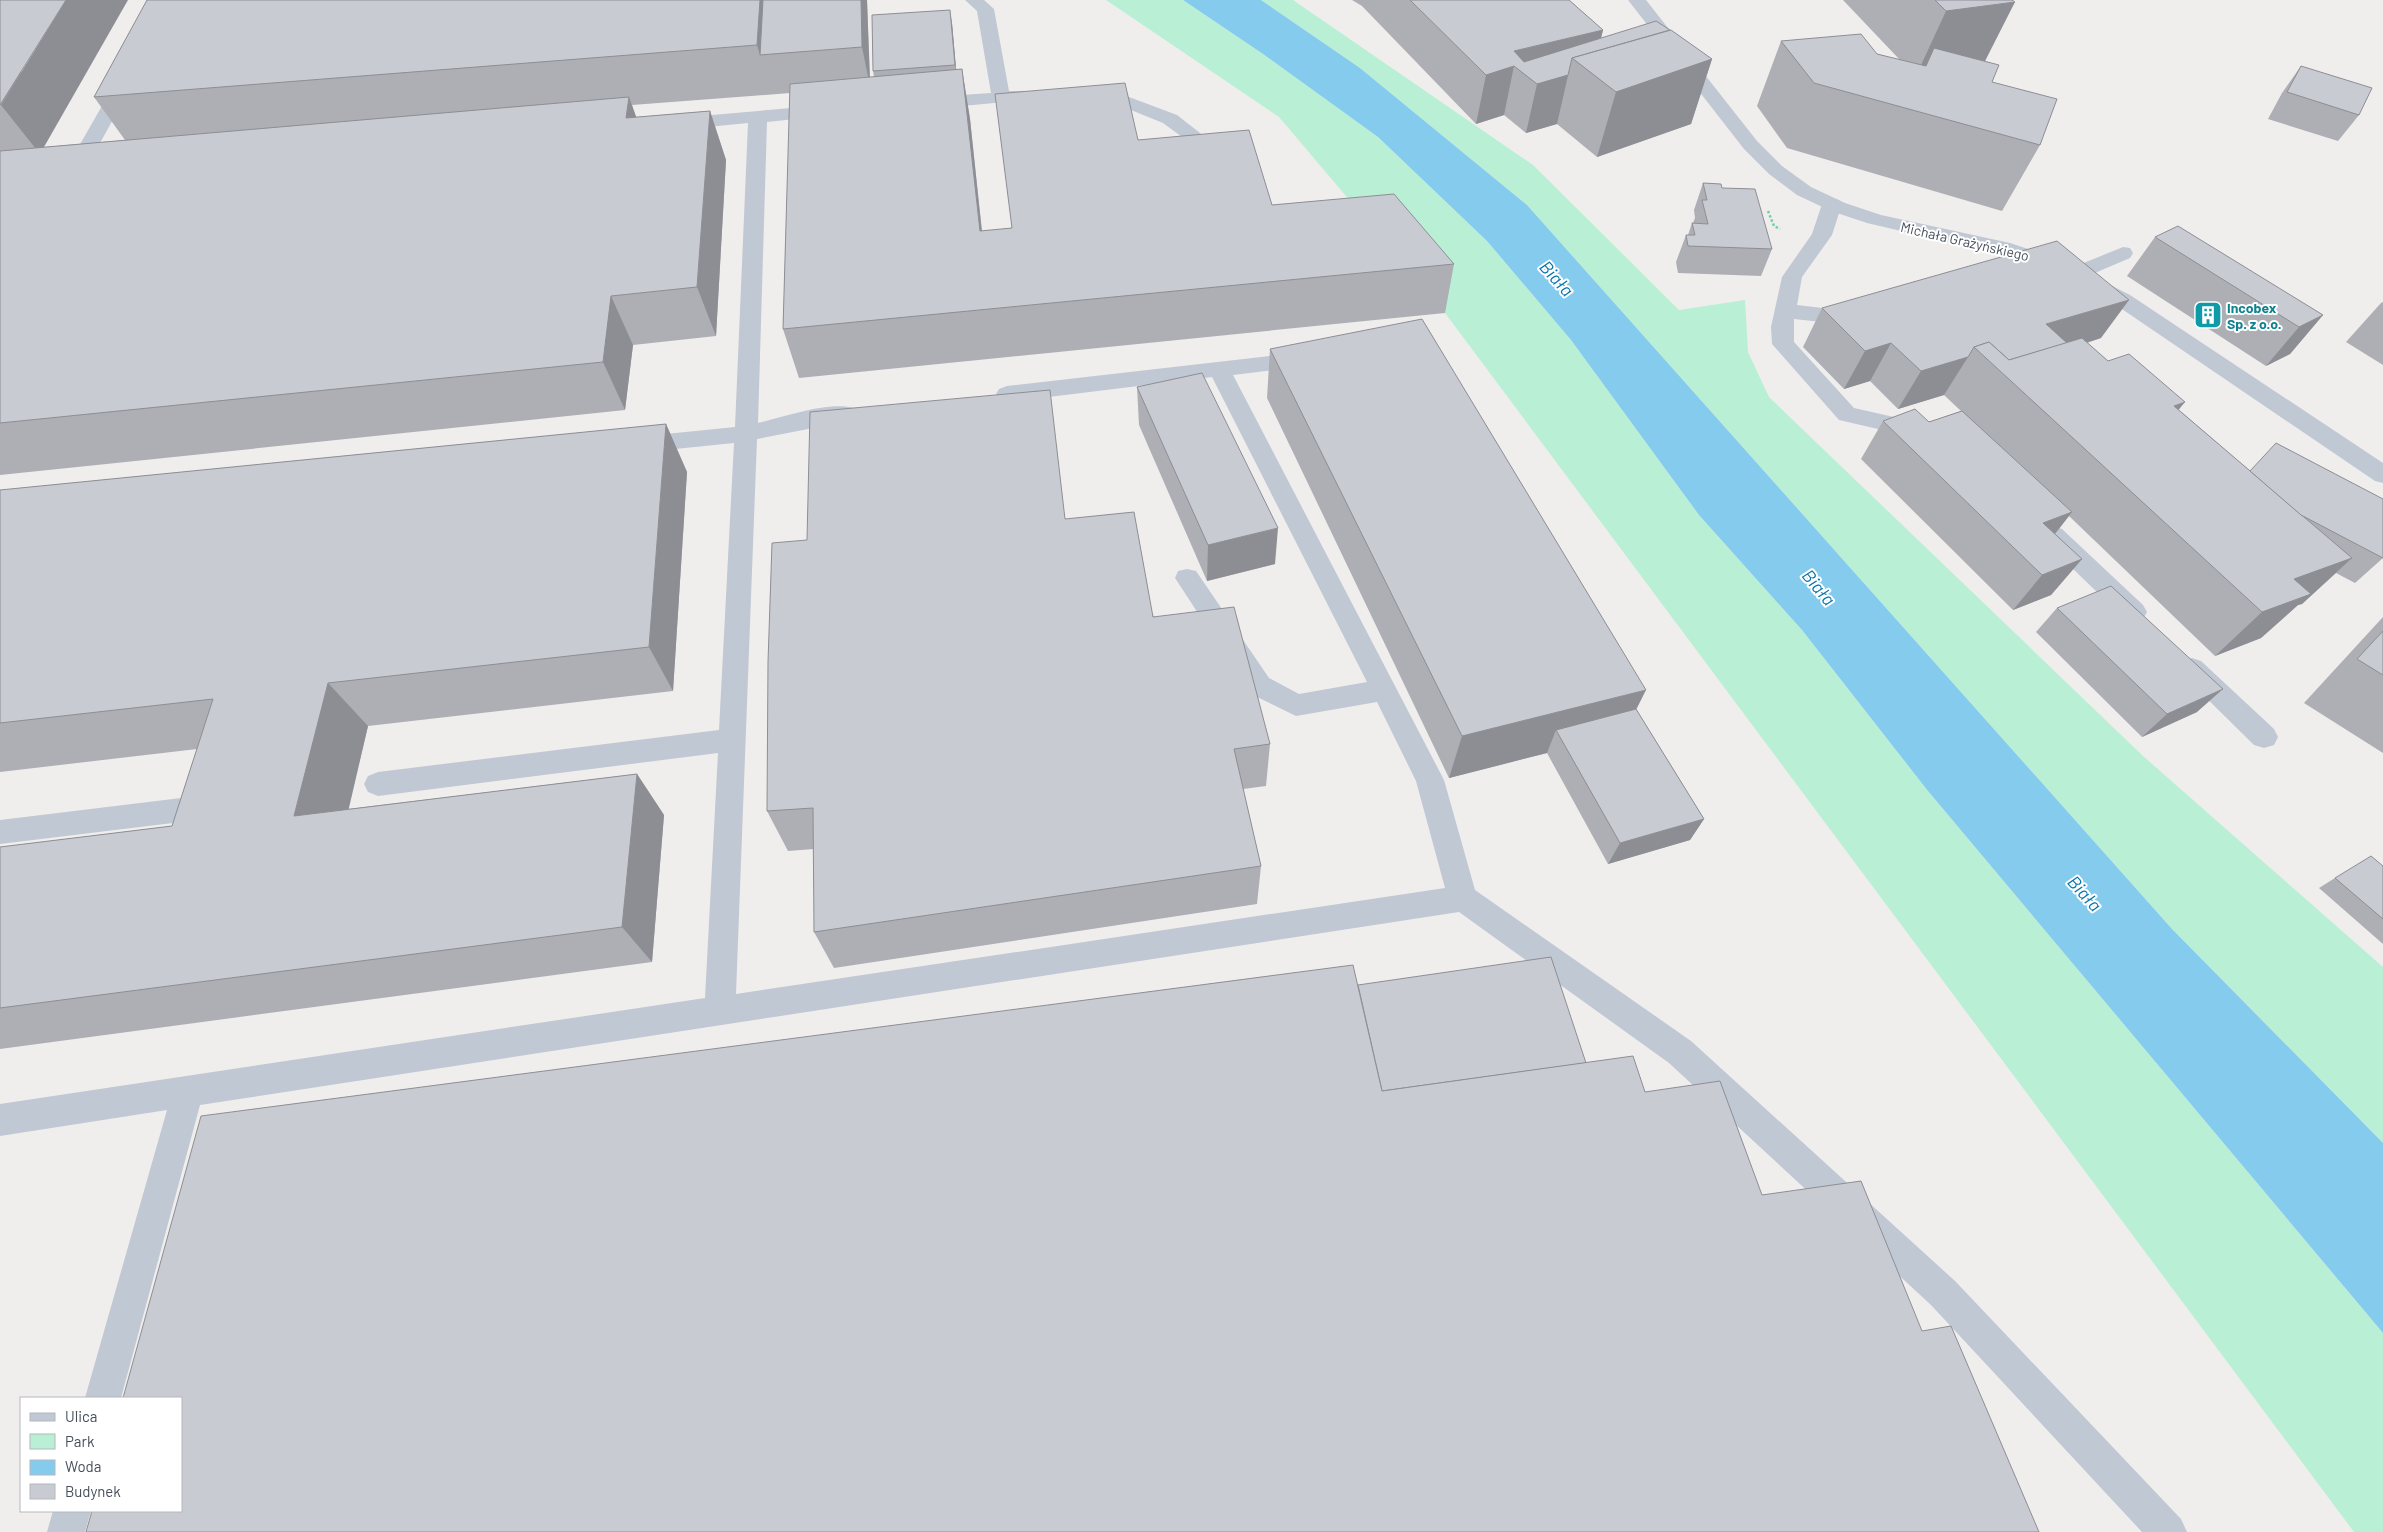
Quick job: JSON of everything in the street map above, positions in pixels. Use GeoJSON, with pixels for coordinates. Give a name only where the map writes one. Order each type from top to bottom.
{"type":"FeatureCollection","features":[{"type":"Feature","properties":{"kind":"street"},"geometry":{"type":"LineString","coordinates":[[974,0],[985,10],[1001,97]]}},
{"type":"Feature","properties":{"kind":"street","name":"Michała Grażyńskiego"},"geometry":{"type":"LineString","coordinates":[[1638,0],[1743,137],[1771,166],[1803,190],[1832,204],[1901,227],[2031,255],[2076,274],[2123,300],[2383,475]]}},
{"type":"Feature","properties":{"kind":"street"},"geometry":{"type":"LineString","coordinates":[[92,174],[63,176],[134,67]]}},
{"type":"Feature","properties":{"kind":"street"},"geometry":{"type":"LineString","coordinates":[[916,104],[1050,95]]}},
{"type":"Feature","properties":{"kind":"street"},"geometry":{"type":"LineString","coordinates":[[1080,98],[1129,103],[1170,119],[1204,144]]}},
{"type":"Feature","properties":{"kind":"street"},"geometry":{"type":"LineString","coordinates":[[658,126],[847,110]]}},
{"type":"Feature","properties":{"kind":"street"},"geometry":{"type":"LineString","coordinates":[[720,1010],[758,117]]}},
{"type":"Feature","properties":{"kind":"street"},"geometry":{"type":"LineString","coordinates":[[1832,204],[1822,234],[1792,277],[1782,327],[1783,344],[1847,414],[1934,434]]}},
{"type":"Feature","properties":{"kind":"street"},"geometry":{"type":"LineString","coordinates":[[2076,274],[2123,253]]}},
{"type":"Feature","properties":{"kind":"street"},"geometry":{"type":"LineString","coordinates":[[1786,311],[1831,316],[1876,303]]}},
{"type":"Feature","properties":{"kind":"street"},"geometry":{"type":"LineString","coordinates":[[983,397],[1327,357]]}},
{"type":"Feature","properties":{"kind":"street"},"geometry":{"type":"LineString","coordinates":[[1220,369],[1430,780],[1463,898],[1680,1052],[1943,1293],[2168,1532]]}},
{"type":"Feature","properties":{"kind":"street"},"geometry":{"type":"LineString","coordinates":[[617,447],[746,434],[825,416],[864,411]]}},
{"type":"Feature","properties":{"kind":"street"},"geometry":{"type":"LineString","coordinates":[[2038,520],[2151,628]]}},
{"type":"Feature","properties":{"kind":"street"},"geometry":{"type":"LineString","coordinates":[[1187,578],[1260,686],[1296,705],[1384,690]]}},
{"type":"Feature","properties":{"kind":"street"},"geometry":{"type":"LineString","coordinates":[[2179,656],[2264,737]]}},
{"type":"Feature","properties":{"kind":"street"},"geometry":{"type":"LineString","coordinates":[[378,784],[732,740]]}},
{"type":"Feature","properties":{"kind":"street"},"geometry":{"type":"LineString","coordinates":[[0,832],[217,806]]}},
{"type":"Feature","properties":{"kind":"street"},"geometry":{"type":"LineString","coordinates":[[0,1120],[1463,898]]}},
{"type":"Feature","properties":{"kind":"street"},"geometry":{"type":"LineString","coordinates":[[103,1397],[188,1091]]}},
{"type":"Feature","properties":{"kind":"street"},"geometry":{"type":"LineString","coordinates":[[66,1532],[72,1512]]}},
{"type":"Feature","properties":{"kind":"green space"},"geometry":{"type":"Polygon","coordinates":[[[1106,0],[1183,0],[1263,54],[1378,137],[1487,241],[1571,340],[1699,515],[1802,630],[1928,791],[2383,1333],[2383,1532],[2354,1532],[1445,313],[1279,117],[1106,0]]]}},
{"type":"Feature","properties":{"kind":"green space"},"geometry":{"type":"Polygon","coordinates":[[[1261,0],[1293,0],[1533,165],[1679,310],[1745,300],[1748,352],[1769,397],[2143,756],[2383,967],[2383,1143],[2172,929],[1527,205],[1360,68],[1261,0]]]}},
{"type":"Feature","properties":{"kind":"water","name":"Biała"},"geometry":{"type":"Polygon","coordinates":[[[1183,0],[1261,0],[1360,68],[1527,205],[2172,929],[2383,1143],[2383,1333],[1928,791],[1802,630],[1699,515],[1571,340],[1487,241],[1378,137],[1263,54],[1183,0]]]}},
{"type":"Feature","properties":{"kind":"building"},"geometry":{"type":"Polygon","coordinates":[[[0,0],[66,0],[0,105],[0,0]]]}},
{"type":"Feature","properties":{"kind":"building"},"geometry":{"type":"Polygon","coordinates":[[[147,0],[760,0],[757,45],[94,97],[147,0]]]}},
{"type":"Feature","properties":{"kind":"building"},"geometry":{"type":"Polygon","coordinates":[[[763,0],[861,0],[862,47],[760,55],[763,0]]]}},
{"type":"Feature","properties":{"kind":"building"},"geometry":{"type":"Polygon","coordinates":[[[1410,0],[1569,0],[1603,30],[1514,51],[1524,62],[1656,21],[1670,30],[1572,58],[1568,75],[1537,84],[1514,66],[1486,75],[1410,0]]]}},
{"type":"Feature","properties":{"kind":"building"},"geometry":{"type":"Polygon","coordinates":[[[1935,0],[2012,0],[2015,2],[1946,11],[1935,0]]]}},
{"type":"Feature","properties":{"kind":"building"},"geometry":{"type":"Polygon","coordinates":[[[950,10],[955,65],[873,71],[872,15],[950,10]]]}},
{"type":"Feature","properties":{"kind":"building"},"geometry":{"type":"Polygon","coordinates":[[[1671,30],[1712,59],[1616,92],[1572,58],[1671,30]]]}},
{"type":"Feature","properties":{"kind":"building"},"geometry":{"type":"Polygon","coordinates":[[[1861,34],[1877,54],[1926,66],[1934,48],[1999,65],[1992,82],[2057,99],[2040,145],[1814,83],[1781,41],[1861,34]]]}},
{"type":"Feature","properties":{"kind":"building"},"geometry":{"type":"Polygon","coordinates":[[[2301,66],[2372,88],[2359,115],[2287,92],[2301,66]]]}},
{"type":"Feature","properties":{"kind":"building"},"geometry":{"type":"Polygon","coordinates":[[[962,69],[980,231],[1012,228],[995,94],[1125,83],[1138,140],[1249,130],[1272,205],[1394,194],[1454,264],[783,329],[790,84],[962,69]]]}},
{"type":"Feature","properties":{"kind":"building"},"geometry":{"type":"Polygon","coordinates":[[[629,97],[626,118],[710,111],[697,287],[611,296],[603,362],[0,423],[0,151],[629,97]]]}},
{"type":"Feature","properties":{"kind":"building"},"geometry":{"type":"Polygon","coordinates":[[[1703,183],[1721,184],[1722,188],[1755,189],[1772,249],[1688,246],[1686,235],[1695,235],[1692,223],[1708,224],[1702,200],[1707,200],[1703,183]]]}},
{"type":"Feature","properties":{"kind":"building"},"geometry":{"type":"Polygon","coordinates":[[[2178,226],[2323,315],[2299,327],[2155,237],[2178,226]]]}},
{"type":"Feature","properties":{"kind":"building"},"geometry":{"type":"Polygon","coordinates":[[[2057,241],[2129,300],[2046,324],[2067,343],[2009,360],[1989,342],[1974,347],[1968,357],[1921,371],[1891,343],[1865,351],[1822,308],[2057,241]]]}},
{"type":"Feature","properties":{"kind":"building"},"geometry":{"type":"Polygon","coordinates":[[[1422,319],[1646,690],[1462,736],[1270,349],[1422,319]]]}},
{"type":"Feature","properties":{"kind":"building"},"geometry":{"type":"Polygon","coordinates":[[[2082,338],[2108,361],[2129,354],[2185,402],[2174,406],[2352,558],[2294,579],[2311,594],[2262,612],[1974,347],[1989,342],[2009,360],[2082,338]]]}},
{"type":"Feature","properties":{"kind":"building"},"geometry":{"type":"Polygon","coordinates":[[[1202,373],[1278,528],[1208,545],[1137,387],[1202,373]]]}},
{"type":"Feature","properties":{"kind":"building"},"geometry":{"type":"Polygon","coordinates":[[[1050,390],[1065,519],[1134,512],[1153,617],[1234,607],[1270,744],[1234,749],[1261,866],[814,932],[813,808],[767,811],[768,662],[772,543],[807,540],[810,412],[1050,390]]]}},
{"type":"Feature","properties":{"kind":"building"},"geometry":{"type":"Polygon","coordinates":[[[1915,409],[1929,422],[1962,411],[2072,512],[2043,523],[2082,559],[2042,575],[1883,421],[1915,409]]]}},
{"type":"Feature","properties":{"kind":"building"},"geometry":{"type":"Polygon","coordinates":[[[666,424],[649,647],[328,683],[294,816],[637,774],[622,927],[0,1008],[0,847],[172,826],[213,699],[0,723],[0,490],[666,424]]]}},
{"type":"Feature","properties":{"kind":"building"},"geometry":{"type":"Polygon","coordinates":[[[2276,443],[2383,499],[2383,558],[2301,515],[2250,471],[2276,443]]]}},
{"type":"Feature","properties":{"kind":"building"},"geometry":{"type":"Polygon","coordinates":[[[2111,586],[2223,689],[2167,714],[2057,608],[2111,586]]]}},
{"type":"Feature","properties":{"kind":"building"},"geometry":{"type":"Polygon","coordinates":[[[2383,631],[2383,675],[2357,659],[2383,631]]]}},
{"type":"Feature","properties":{"kind":"building"},"geometry":{"type":"Polygon","coordinates":[[[1636,709],[1704,819],[1620,843],[1556,730],[1636,709]]]}},
{"type":"Feature","properties":{"kind":"building"},"geometry":{"type":"Polygon","coordinates":[[[2371,856],[2383,866],[2383,919],[2335,878],[2371,856]]]}},
{"type":"Feature","properties":{"kind":"building"},"geometry":{"type":"Polygon","coordinates":[[[1551,957],[1586,1063],[1382,1091],[1358,985],[1551,957]]]}},
{"type":"Feature","properties":{"kind":"building"},"geometry":{"type":"Polygon","coordinates":[[[1353,965],[1382,1091],[1633,1056],[1645,1092],[1720,1081],[1762,1195],[1861,1181],[1922,1331],[1951,1326],[2039,1532],[86,1532],[92,1512],[182,1512],[182,1397],[123,1397],[201,1116],[1353,965]]]}},
{"type":"Feature","properties":{"kind":"place","name":"Incobex Sp. z o.o."},"geometry":{"type":"Point","coordinates":[2208,315]}}]}
